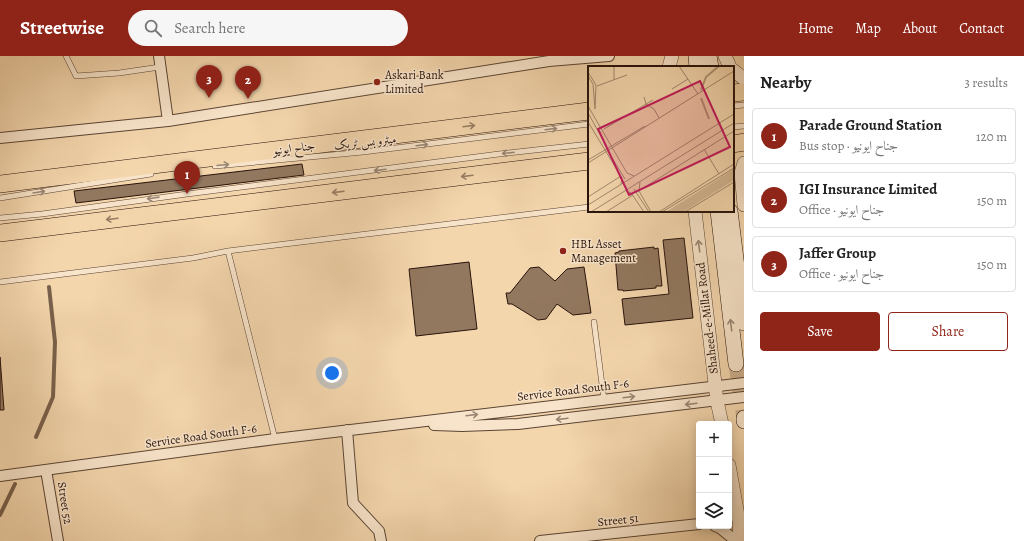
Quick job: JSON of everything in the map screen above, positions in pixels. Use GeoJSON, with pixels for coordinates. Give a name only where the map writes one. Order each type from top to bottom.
{"type":"FeatureCollection","features":[{"type":"Feature","properties":{"kind":"main road"},"geometry":{"type":"LineString","coordinates":[[696,56],[697,66]]}},
{"type":"Feature","properties":{"kind":"main road"},"geometry":{"type":"LineString","coordinates":[[709,56],[711,66]]}},
{"type":"Feature","properties":{"kind":"main road"},"geometry":{"type":"LineString","coordinates":[[734,93],[744,92]]}},
{"type":"Feature","properties":{"kind":"main road","name":"جناح ایونیو"},"geometry":{"type":"LineString","coordinates":[[0,184],[588,111]]}},
{"type":"Feature","properties":{"kind":"main road"},"geometry":{"type":"LineString","coordinates":[[734,144],[744,142]]}},
{"type":"Feature","properties":{"kind":"main road"},"geometry":{"type":"LineString","coordinates":[[0,233],[588,161]]}},
{"type":"Feature","properties":{"kind":"main road","name":"Shaheed-e-Millat Road"},"geometry":{"type":"LineString","coordinates":[[718,212],[736,364]]}},
{"type":"Feature","properties":{"kind":"main road"},"geometry":{"type":"LineString","coordinates":[[730,212],[744,322]]}},
{"type":"Feature","properties":{"kind":"street"},"geometry":{"type":"LineString","coordinates":[[159,56],[168,121]]}},
{"type":"Feature","properties":{"kind":"street"},"geometry":{"type":"LineString","coordinates":[[0,138],[168,121],[550,61],[609,56]]}},
{"type":"Feature","properties":{"kind":"street"},"geometry":{"type":"LineString","coordinates":[[669,66],[672,56]]}},
{"type":"Feature","properties":{"kind":"street"},"geometry":{"type":"LineString","coordinates":[[725,56],[730,66]]}},
{"type":"Feature","properties":{"kind":"street"},"geometry":{"type":"LineString","coordinates":[[734,71],[744,79]]}},
{"type":"Feature","properties":{"kind":"street"},"geometry":{"type":"LineString","coordinates":[[744,163],[741,173],[744,206]]}},
{"type":"Feature","properties":{"kind":"street","name":"Shaheed-e-Millat Road"},"geometry":{"type":"LineString","coordinates":[[695,212],[717,401],[721,421]]}},
{"type":"Feature","properties":{"kind":"street","name":"Service Road South F-6"},"geometry":{"type":"LineString","coordinates":[[0,476],[275,438],[744,383]]}},
{"type":"Feature","properties":{"kind":"street","name":"Service Road South F-6"},"geometry":{"type":"LineString","coordinates":[[406,423],[462,426],[518,424],[744,397]]}},
{"type":"Feature","properties":{"kind":"street"},"geometry":{"type":"LineString","coordinates":[[347,430],[350,486],[353,504],[379,531],[381,541]]}},
{"type":"Feature","properties":{"kind":"street","name":"Street 52"},"geometry":{"type":"LineString","coordinates":[[46,470],[58,541]]}},
{"type":"Feature","properties":{"kind":"street"},"geometry":{"type":"LineString","coordinates":[[732,498],[739,521],[740,541]]}},
{"type":"Feature","properties":{"kind":"street","name":"Street 51"},"geometry":{"type":"LineString","coordinates":[[540,541],[696,524]]}},
{"type":"Feature","properties":{"kind":"street"},"geometry":{"type":"LineString","coordinates":[[721,529],[736,541]]}},
{"type":"Feature","properties":{"kind":"lane"},"geometry":{"type":"LineString","coordinates":[[66,56],[76,76],[118,73],[160,66]]}},
{"type":"Feature","properties":{"kind":"lane"},"geometry":{"type":"LineString","coordinates":[[734,106],[744,105]]}},
{"type":"Feature","properties":{"kind":"lane","name":"میٹرو بس ٹریک"},"geometry":{"type":"LineString","coordinates":[[212,166],[363,152],[588,124]]}},
{"type":"Feature","properties":{"kind":"lane"},"geometry":{"type":"LineString","coordinates":[[734,127],[744,126]]}},
{"type":"Feature","properties":{"kind":"lane"},"geometry":{"type":"LineString","coordinates":[[0,218],[42,214],[499,154],[588,144]]}},
{"type":"Feature","properties":{"kind":"lane"},"geometry":{"type":"LineString","coordinates":[[0,198],[157,173]]}},
{"type":"Feature","properties":{"kind":"lane"},"geometry":{"type":"LineString","coordinates":[[0,282],[172,261],[228,251],[588,207]]}},
{"type":"Feature","properties":{"kind":"lane"},"geometry":{"type":"LineString","coordinates":[[228,251],[275,438]]}},
{"type":"Feature","properties":{"kind":"lane"},"geometry":{"type":"LineString","coordinates":[[594,322],[604,400]]}},
{"type":"Feature","properties":{"kind":"building"},"geometry":{"type":"Polygon","coordinates":[[[302,164],[304,175],[76,203],[74,191],[302,164]]]}},
{"type":"Feature","properties":{"kind":"building"},"geometry":{"type":"Polygon","coordinates":[[[684,238],[693,318],[625,325],[622,299],[669,294],[663,240],[684,238]]]}},
{"type":"Feature","properties":{"kind":"building"},"geometry":{"type":"Polygon","coordinates":[[[654,247],[654,249],[658,248],[662,286],[656,286],[656,288],[623,291],[618,290],[615,253],[619,251],[654,247]]]}},
{"type":"Feature","properties":{"kind":"building"},"geometry":{"type":"Polygon","coordinates":[[[469,262],[477,329],[416,336],[409,269],[469,262]]]}},
{"type":"Feature","properties":{"kind":"building"},"geometry":{"type":"Polygon","coordinates":[[[539,267],[555,281],[567,269],[584,267],[591,313],[573,315],[557,304],[546,319],[538,320],[512,304],[508,304],[506,293],[510,293],[530,268],[539,267]]]}},
{"type":"Feature","properties":{"kind":"building"},"geometry":{"type":"Polygon","coordinates":[[[0,357],[4,410],[0,410],[0,357]]]}},
{"type":"Feature","properties":{"kind":"waterway"},"geometry":{"type":"LineString","coordinates":[[36,437],[53,397],[55,342],[49,287]]}},
{"type":"Feature","properties":{"kind":"waterway"},"geometry":{"type":"LineString","coordinates":[[0,515],[15,484]]}},
{"type":"Feature","properties":{"kind":"tunnel"},"geometry":{"type":"LineString","coordinates":[[736,364],[744,418]]}},
{"type":"Feature","properties":{"kind":"place","name":"Askari Bank Limited"},"geometry":{"type":"Point","coordinates":[377,82]}},
{"type":"Feature","properties":{"kind":"place","name":"Jaffer Group"},"geometry":{"type":"Point","coordinates":[209,98]}},
{"type":"Feature","properties":{"kind":"place","name":"IGI Insurance Limited"},"geometry":{"type":"Point","coordinates":[248,99]}},
{"type":"Feature","properties":{"kind":"place","name":"Parade Ground Station"},"geometry":{"type":"Point","coordinates":[187,194]}},
{"type":"Feature","properties":{"kind":"place","name":"HBL Asset Management"},"geometry":{"type":"Point","coordinates":[563,251]}}]}
